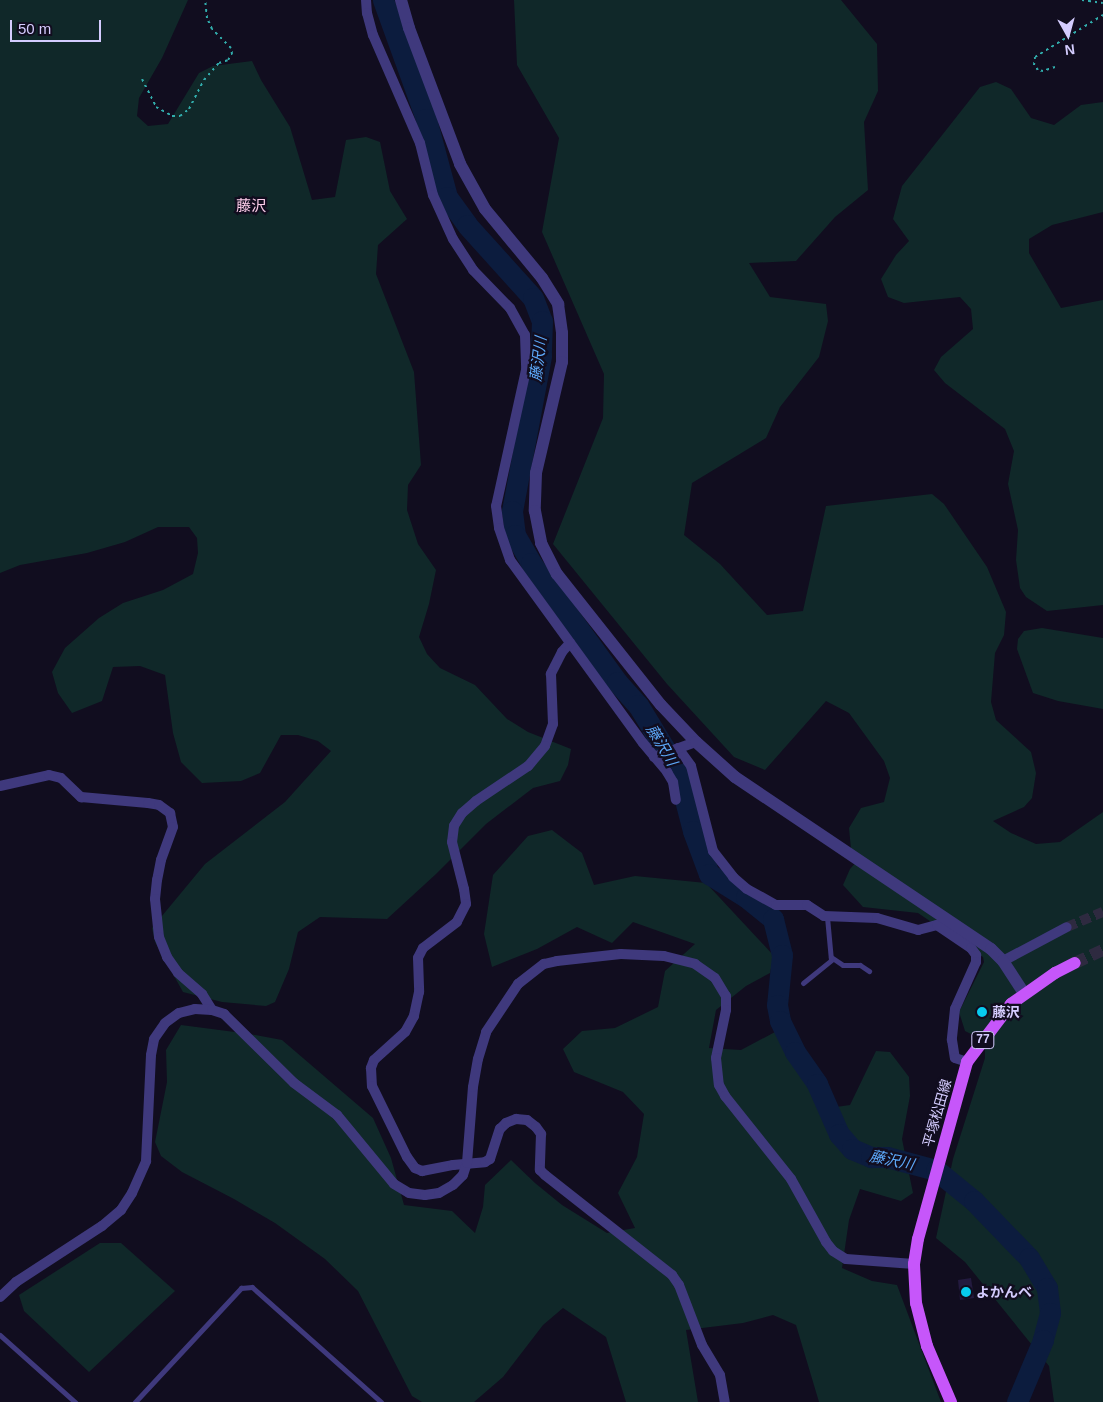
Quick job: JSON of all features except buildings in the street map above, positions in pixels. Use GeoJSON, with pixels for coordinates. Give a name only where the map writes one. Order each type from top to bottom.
{"type":"FeatureCollection","features":[{"type":"Feature","properties":{"kind":"main road","name":"平塚松田線"},"geometry":{"type":"LineString","coordinates":[[951,1402],[927,1346],[916,1302],[914,1264],[918,1239],[967,1062],[1011,1004],[1024,993],[1075,963]]}},
{"type":"Feature","properties":{"kind":"street"},"geometry":{"type":"LineString","coordinates":[[366,0],[367,13],[374,35],[420,143],[433,195],[453,239],[472,270],[510,308],[525,335],[526,370],[496,506],[499,528],[510,560],[673,782],[676,800]]}},
{"type":"Feature","properties":{"kind":"street"},"geometry":{"type":"LineString","coordinates":[[401,0],[409,28],[460,164],[485,209],[542,278],[558,304],[562,333],[562,362],[536,473],[535,511],[541,543],[557,574],[662,705],[696,742],[736,777],[991,949],[1003,961],[1024,993]]}},
{"type":"Feature","properties":{"kind":"street"},"geometry":{"type":"LineString","coordinates":[[570,643],[562,652],[551,674],[553,724],[546,746],[528,766],[476,801],[462,813],[454,826],[452,842],[466,904],[457,922],[423,948],[418,958],[419,992],[414,1016],[405,1032],[380,1053],[371,1068],[372,1086],[415,1168],[422,1172],[468,1163],[478,1164],[490,1159],[500,1129],[506,1123],[516,1119],[527,1120],[536,1127],[541,1134],[540,1170],[672,1275],[679,1285],[702,1344],[720,1375],[725,1402]]}},
{"type":"Feature","properties":{"kind":"street"},"geometry":{"type":"LineString","coordinates":[[654,756],[696,742]]}},
{"type":"Feature","properties":{"kind":"street"},"geometry":{"type":"LineString","coordinates":[[678,748],[691,766],[713,851],[733,877],[747,889],[776,905],[807,905],[827,916],[877,918],[918,930],[936,925],[971,948],[976,955],[976,962],[955,1009],[952,1040],[955,1058],[967,1062]]}},
{"type":"Feature","properties":{"kind":"street"},"geometry":{"type":"LineString","coordinates":[[0,786],[49,775],[61,778],[80,797],[148,803],[160,806],[170,813],[173,827],[170,840],[161,860],[155,899],[159,937],[172,965],[202,994],[212,1010]]}},
{"type":"Feature","properties":{"kind":"street"},"geometry":{"type":"LineString","coordinates":[[1003,961],[1067,927]]}},
{"type":"Feature","properties":{"kind":"street"},"geometry":{"type":"LineString","coordinates":[[0,1297],[16,1282],[102,1226],[121,1210],[132,1193],[146,1161],[151,1055],[154,1039],[165,1023],[179,1013],[195,1009],[212,1010],[224,1014],[294,1083],[337,1115],[394,1184],[409,1193],[425,1195],[439,1193],[463,1175],[468,1163],[473,1087],[478,1059],[486,1032],[518,984],[544,964],[621,954],[664,956],[695,964],[707,971],[722,986],[726,996],[726,1010],[716,1058],[719,1086],[725,1096],[791,1179],[826,1242],[833,1251],[846,1259],[914,1264]]}},
{"type":"Feature","properties":{"kind":"lane"},"geometry":{"type":"LineString","coordinates":[[804,983],[831,960],[827,916]]}},
{"type":"Feature","properties":{"kind":"lane"},"geometry":{"type":"LineString","coordinates":[[831,957],[843,966],[860,965],[869,970]]}},
{"type":"Feature","properties":{"kind":"lane"},"geometry":{"type":"LineString","coordinates":[[135,1402],[241,1288],[252,1287],[381,1402]]}},
{"type":"Feature","properties":{"kind":"lane"},"geometry":{"type":"LineString","coordinates":[[0,1334],[75,1402]]}},
{"type":"Feature","properties":{"kind":"path"},"geometry":{"type":"LineString","coordinates":[[142,79],[156,107],[172,116],[180,116],[189,109],[204,80],[219,63],[228,60],[232,54],[231,48],[212,29],[207,18],[205,0]]}},
{"type":"Feature","properties":{"kind":"path"},"geometry":{"type":"LineString","coordinates":[[1082,0],[1103,3]]}},
{"type":"Feature","properties":{"kind":"path"},"geometry":{"type":"LineString","coordinates":[[1055,67],[1043,71],[1038,70],[1034,65],[1035,58],[1103,15]]}},
{"type":"Feature","properties":{"kind":"green space"},"geometry":{"type":"Polygon","coordinates":[[[0,0],[188,0],[162,58],[139,98],[137,116],[148,126],[168,124],[199,73],[213,66],[252,61],[261,80],[290,127],[312,200],[335,197],[346,140],[366,137],[380,142],[390,191],[407,219],[378,245],[376,274],[414,372],[421,465],[408,485],[407,510],[418,544],[436,570],[429,604],[419,637],[427,654],[440,668],[475,685],[507,719],[528,732],[571,749],[568,765],[560,781],[533,788],[486,824],[387,919],[320,917],[298,932],[289,969],[275,1002],[266,1006],[222,1002],[183,992],[155,942],[152,928],[205,864],[285,802],[331,751],[318,741],[298,735],[281,735],[260,773],[241,781],[202,783],[181,762],[173,733],[165,675],[140,666],[113,667],[102,701],[72,713],[58,693],[52,672],[65,648],[99,618],[123,603],[163,590],[193,574],[198,553],[197,538],[189,527],[158,527],[125,542],[87,553],[20,565],[0,573],[0,0]]]}},
{"type":"Feature","properties":{"kind":"green space"},"geometry":{"type":"Polygon","coordinates":[[[514,0],[841,0],[877,44],[878,91],[864,122],[868,190],[835,217],[796,261],[749,263],[770,297],[826,304],[828,321],[819,357],[780,407],[766,438],[692,483],[684,535],[720,564],[767,615],[803,611],[826,506],[932,494],[944,504],[987,567],[1006,612],[1004,635],[995,653],[991,702],[996,720],[1031,752],[1036,773],[1032,798],[1024,807],[993,821],[1011,833],[1036,844],[1060,842],[1103,812],[1103,1402],[1054,1402],[1049,1366],[965,1262],[936,1238],[953,1159],[985,1058],[985,1041],[965,1031],[959,1012],[984,962],[983,957],[918,913],[863,907],[843,885],[850,869],[858,860],[851,849],[849,828],[861,808],[884,802],[890,778],[884,761],[849,713],[826,701],[765,770],[734,757],[667,684],[553,544],[603,418],[604,374],[542,232],[559,138],[517,65],[514,0]]]}},
{"type":"Feature","properties":{"kind":"green space"},"geometry":{"type":"Polygon","coordinates":[[[996,82],[1011,89],[1031,118],[1054,125],[1081,105],[1103,102],[1103,212],[1052,225],[1029,239],[1029,253],[1061,308],[1103,300],[1103,605],[1047,611],[1026,597],[1020,588],[1016,560],[1018,530],[1008,484],[1014,451],[1005,429],[945,383],[934,370],[941,357],[973,329],[971,309],[960,297],[904,303],[888,297],[881,279],[896,255],[909,241],[893,219],[902,186],[980,87],[996,82]]]}},
{"type":"Feature","properties":{"kind":"green space"},"geometry":{"type":"Polygon","coordinates":[[[1042,628],[1103,638],[1103,709],[1058,701],[1033,693],[1017,649],[1018,639],[1024,631],[1042,628]]]}},
{"type":"Feature","properties":{"kind":"green space"},"geometry":{"type":"Polygon","coordinates":[[[552,830],[582,853],[594,885],[635,876],[706,883],[774,956],[770,973],[746,986],[716,1010],[709,1048],[741,1050],[775,1032],[836,1107],[850,1105],[876,1051],[890,1052],[909,1077],[910,1096],[902,1139],[913,1193],[901,1201],[860,1189],[849,1220],[842,1268],[872,1281],[897,1285],[941,1402],[819,1402],[796,1325],[773,1315],[743,1323],[686,1330],[698,1402],[626,1402],[606,1337],[563,1308],[543,1325],[503,1377],[474,1402],[422,1402],[412,1396],[358,1291],[325,1259],[275,1223],[182,1172],[161,1156],[155,1142],[167,1082],[166,1050],[181,1025],[250,1034],[282,1040],[373,1118],[391,1158],[404,1205],[452,1211],[475,1233],[483,1207],[485,1185],[511,1160],[562,1205],[607,1233],[635,1228],[618,1193],[637,1157],[644,1114],[623,1092],[574,1072],[563,1049],[582,1031],[615,1028],[658,1007],[665,971],[695,944],[633,922],[612,943],[577,927],[537,949],[492,967],[484,934],[493,875],[528,836],[552,830]]]}},
{"type":"Feature","properties":{"kind":"green space"},"geometry":{"type":"Polygon","coordinates":[[[100,1243],[121,1243],[175,1291],[89,1372],[24,1311],[19,1295],[100,1243]]]}},
{"type":"Feature","properties":{"kind":"waterway","name":"藤沢川"},"geometry":{"type":"LineString","coordinates":[[383,0],[426,119],[447,197],[467,225],[533,298],[542,321],[541,356],[512,511],[515,535],[531,563],[617,682],[638,705],[677,769],[693,831],[709,874],[746,897],[773,919],[782,955],[777,1005],[780,1021],[795,1052],[817,1084],[839,1134],[852,1149],[871,1157],[887,1157],[936,1170],[974,1201],[1029,1258],[1047,1288],[1050,1313],[1043,1340],[1017,1402]]}},
{"type":"Feature","properties":{"kind":"tunnel"},"geometry":{"type":"LineString","coordinates":[[1067,927],[1103,912]]}},
{"type":"Feature","properties":{"kind":"tunnel"},"geometry":{"type":"LineString","coordinates":[[1075,963],[1103,950]]}},
{"type":"Feature","properties":{"kind":"place","name":"藤沢"},"geometry":{"type":"Point","coordinates":[982,1012]}},
{"type":"Feature","properties":{"kind":"place","name":"よかんべ"},"geometry":{"type":"Point","coordinates":[966,1292]}},
{"type":"Feature","properties":{"kind":"district","name":"藤沢"},"geometry":{"type":"Point","coordinates":[251,206]}}]}
